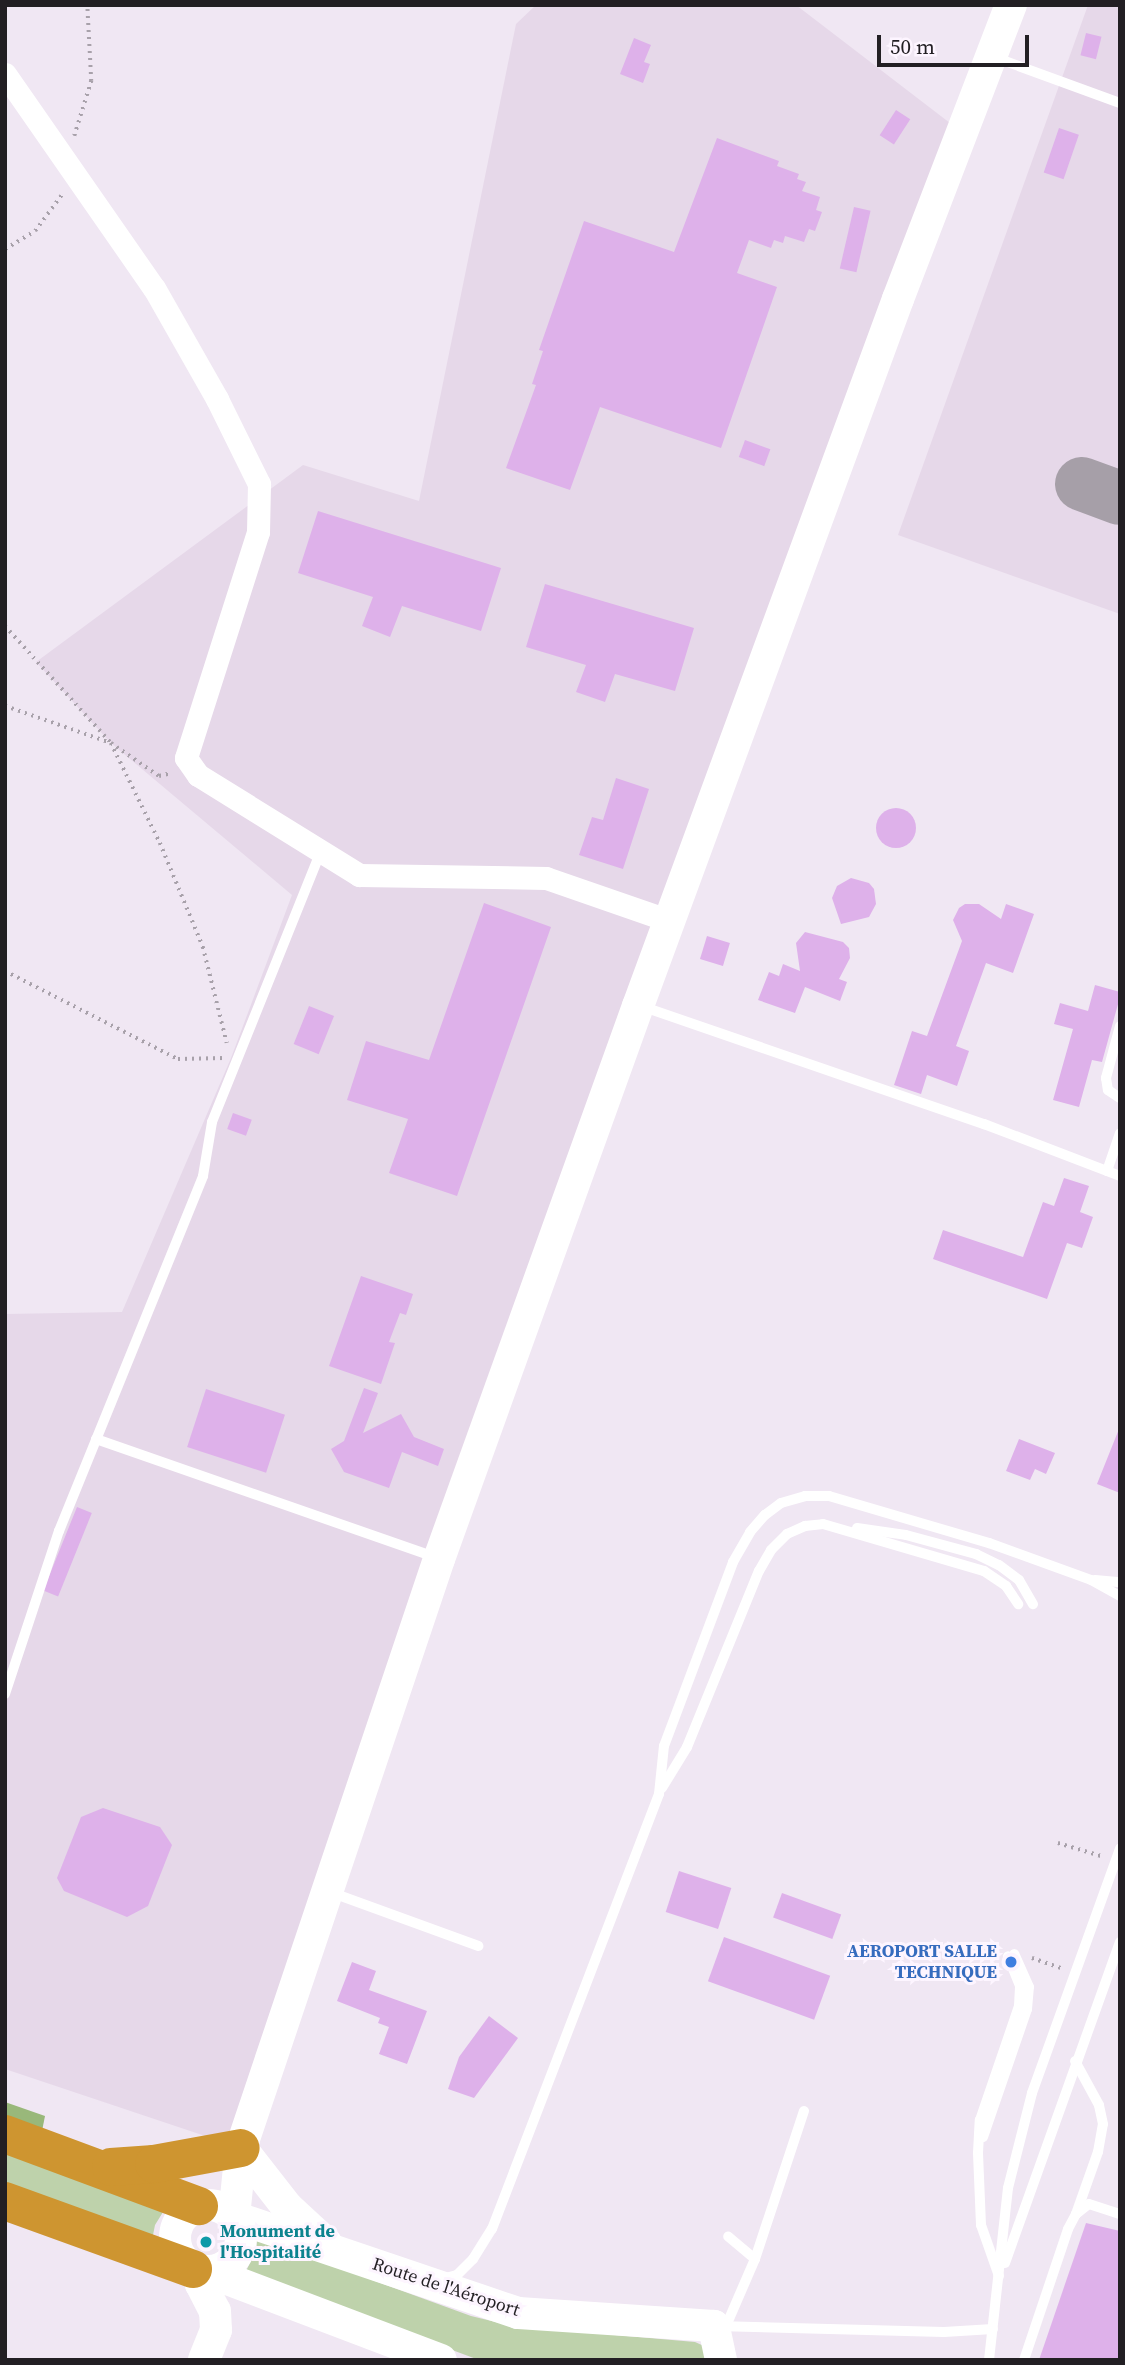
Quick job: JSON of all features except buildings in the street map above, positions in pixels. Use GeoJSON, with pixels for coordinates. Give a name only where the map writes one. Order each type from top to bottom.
{"type":"FeatureCollection","features":[{"type":"Feature","properties":{"kind":"highway"},"geometry":{"type":"LineString","coordinates":[[5,2134],[216,2211]]}},
{"type":"Feature","properties":{"kind":"highway"},"geometry":{"type":"LineString","coordinates":[[101,2168],[154,2164],[241,2148]]}},
{"type":"Feature","properties":{"kind":"highway"},"geometry":{"type":"LineString","coordinates":[[5,2201],[201,2270]]}},
{"type":"Feature","properties":{"kind":"street"},"geometry":{"type":"LineString","coordinates":[[216,2211],[241,2148],[439,1559],[638,1006],[898,299],[1011,5]]}},
{"type":"Feature","properties":{"kind":"street"},"geometry":{"type":"LineString","coordinates":[[5,74],[154,288],[217,399],[258,484],[258,532],[186,758],[198,775],[359,875],[546,878],[670,921]]}},
{"type":"Feature","properties":{"kind":"street"},"geometry":{"type":"LineString","coordinates":[[241,2148],[287,2207],[334,2251]]}},
{"type":"Feature","properties":{"kind":"street"},"geometry":{"type":"LineString","coordinates":[[201,2270],[229,2264],[236,2256],[241,2236],[216,2211],[188,2211],[175,2230],[177,2253],[201,2270],[440,2360]]}},
{"type":"Feature","properties":{"kind":"street","name":"Route de l'Aéroport"},"geometry":{"type":"LineString","coordinates":[[216,2211],[518,2313],[720,2326]]}},
{"type":"Feature","properties":{"kind":"street"},"geometry":{"type":"LineString","coordinates":[[201,2270],[201,2284],[215,2311],[216,2330],[204,2360]]}},
{"type":"Feature","properties":{"kind":"street"},"geometry":{"type":"LineString","coordinates":[[720,2326],[721,2360]]}},
{"type":"Feature","properties":{"kind":"lane"},"geometry":{"type":"LineString","coordinates":[[993,57],[1120,103]]}},
{"type":"Feature","properties":{"kind":"lane"},"geometry":{"type":"LineString","coordinates":[[5,1693],[59,1531],[203,1176],[212,1122],[321,851]]}},
{"type":"Feature","properties":{"kind":"lane"},"geometry":{"type":"LineString","coordinates":[[638,1006],[984,1124],[1120,1176]]}},
{"type":"Feature","properties":{"kind":"lane"},"geometry":{"type":"LineString","coordinates":[[1120,1026],[1105,1078],[1108,1090],[1120,1098]]}},
{"type":"Feature","properties":{"kind":"lane"},"geometry":{"type":"LineString","coordinates":[[1107,1171],[1120,1133]]}},
{"type":"Feature","properties":{"kind":"lane"},"geometry":{"type":"LineString","coordinates":[[96,1439],[439,1559]]}},
{"type":"Feature","properties":{"kind":"lane"},"geometry":{"type":"LineString","coordinates":[[659,1794],[664,1746],[733,1562],[750,1532],[781,1503],[805,1496],[829,1496],[989,1543],[1091,1580],[1120,1596]]}},
{"type":"Feature","properties":{"kind":"lane"},"geometry":{"type":"LineString","coordinates":[[422,2280],[457,2275],[473,2259],[492,2229],[659,1794],[687,1747],[759,1571],[771,1550],[787,1534],[804,1526],[823,1524],[906,1535],[976,1555],[999,1565],[1019,1580],[1033,1604]]}},
{"type":"Feature","properties":{"kind":"lane"},"geometry":{"type":"LineString","coordinates":[[823,1524],[984,1571],[1006,1586],[1018,1604]]}},
{"type":"Feature","properties":{"kind":"lane"},"geometry":{"type":"LineString","coordinates":[[1091,1580],[1120,1582]]}},
{"type":"Feature","properties":{"kind":"lane"},"geometry":{"type":"LineString","coordinates":[[989,2360],[1008,2188],[1032,2093],[1120,1848]]}},
{"type":"Feature","properties":{"kind":"lane"},"geometry":{"type":"LineString","coordinates":[[327,1891],[478,1946]]}},
{"type":"Feature","properties":{"kind":"lane"},"geometry":{"type":"LineString","coordinates":[[1000,2278],[1075,2061],[1120,1942]]}},
{"type":"Feature","properties":{"kind":"lane"},"geometry":{"type":"LineString","coordinates":[[1000,2278],[981,2225],[978,2153],[1027,2009],[1029,1987],[1010,1954]]}},
{"type":"Feature","properties":{"kind":"lane"},"geometry":{"type":"LineString","coordinates":[[1024,2360],[1068,2229],[1098,2152],[1103,2124],[1099,2105],[1075,2061]]}},
{"type":"Feature","properties":{"kind":"lane"},"geometry":{"type":"LineString","coordinates":[[804,2111],[755,2259],[720,2326],[944,2332],[993,2329]]}},
{"type":"Feature","properties":{"kind":"lane"},"geometry":{"type":"LineString","coordinates":[[1076,2214],[1089,2204],[1120,2214]]}},
{"type":"Feature","properties":{"kind":"lane"},"geometry":{"type":"LineString","coordinates":[[728,2236],[755,2259]]}},
{"type":"Feature","properties":{"kind":"path"},"geometry":{"type":"LineString","coordinates":[[5,249],[35,231],[75,176],[74,131],[91,81],[87,5]]}},
{"type":"Feature","properties":{"kind":"path"},"geometry":{"type":"LineString","coordinates":[[5,626],[111,743],[159,776],[193,768]]}},
{"type":"Feature","properties":{"kind":"path"},"geometry":{"type":"LineString","coordinates":[[5,706],[111,743],[159,843],[203,947],[228,1045]]}},
{"type":"Feature","properties":{"kind":"path"},"geometry":{"type":"LineString","coordinates":[[5,971],[178,1059],[231,1058]]}},
{"type":"Feature","properties":{"kind":"path"},"geometry":{"type":"LineString","coordinates":[[1058,1843],[1115,1861]]}},
{"type":"Feature","properties":{"kind":"shaded area"},"geometry":{"type":"Polygon","coordinates":[[[536,5],[796,5],[963,133],[241,2148],[5,2069],[5,1314],[122,1312],[231,1058],[292,895],[111,743],[36,662],[303,465],[419,501],[516,24],[536,5]]]}},
{"type":"Feature","properties":{"kind":"shaded area"},"geometry":{"type":"Polygon","coordinates":[[[1088,5],[1120,5],[1120,614],[898,535],[1088,5]]]}},
{"type":"Feature","properties":{"kind":"green space"},"geometry":{"type":"Polygon","coordinates":[[[5,2102],[45,2116],[42,2131],[5,2118],[5,2102]]]}},
{"type":"Feature","properties":{"kind":"green space"},"geometry":{"type":"Polygon","coordinates":[[[5,2147],[168,2204],[155,2225],[152,2240],[5,2188],[5,2147]]]}},
{"type":"Feature","properties":{"kind":"green space"},"geometry":{"type":"Polygon","coordinates":[[[257,2238],[471,2316],[512,2326],[695,2342],[704,2346],[706,2360],[479,2360],[245,2273],[256,2251],[257,2238]]]}},
{"type":"Feature","properties":{"kind":"taxiway"},"geometry":{"type":"LineString","coordinates":[[1082,484],[1120,498]]}},
{"type":"Feature","properties":{"kind":"place","name":"AEROPORT SALLE TECHNIQUE"},"geometry":{"type":"Point","coordinates":[1011,1962]}},
{"type":"Feature","properties":{"kind":"place","name":"Monument de l'Hospitalité"},"geometry":{"type":"Point","coordinates":[206,2242]}}]}
